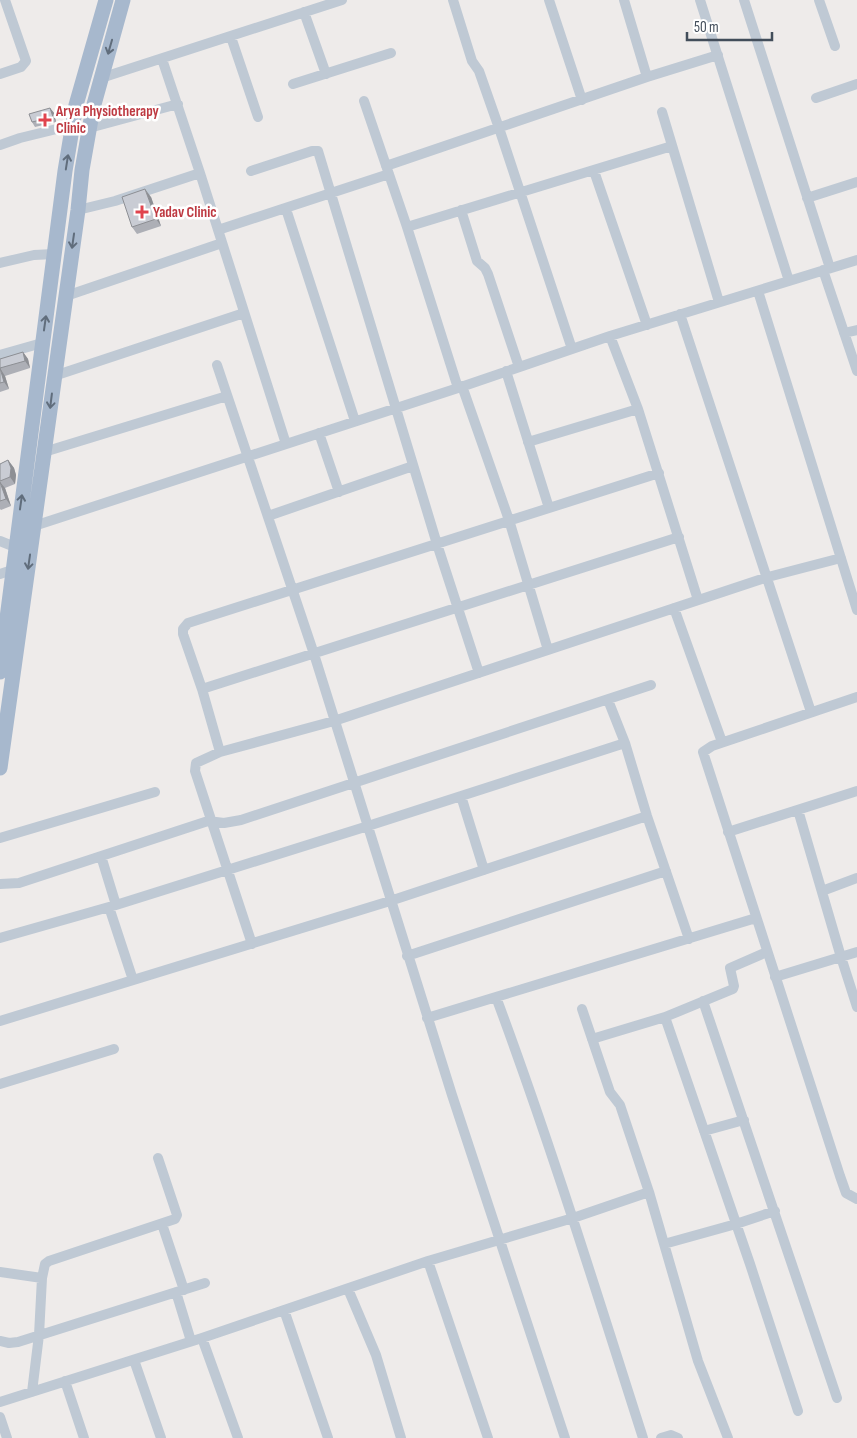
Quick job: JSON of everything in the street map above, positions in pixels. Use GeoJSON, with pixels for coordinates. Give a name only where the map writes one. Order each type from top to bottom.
{"type":"FeatureCollection","features":[{"type":"Feature","properties":{"kind":"main road"},"geometry":{"type":"LineString","coordinates":[[0,768],[7,649],[6,572],[15,547],[76,105],[106,0]]}},
{"type":"Feature","properties":{"kind":"main road"},"geometry":{"type":"LineString","coordinates":[[0,672],[7,649],[34,526],[89,128],[123,0]]}},
{"type":"Feature","properties":{"kind":"street"},"geometry":{"type":"LineString","coordinates":[[0,1],[5,0],[26,62],[21,67],[0,74]]}},
{"type":"Feature","properties":{"kind":"street"},"geometry":{"type":"LineString","coordinates":[[101,78],[342,0]]}},
{"type":"Feature","properties":{"kind":"street"},"geometry":{"type":"LineString","coordinates":[[453,0],[472,61],[480,71],[572,349]]}},
{"type":"Feature","properties":{"kind":"street"},"geometry":{"type":"LineString","coordinates":[[549,0],[582,100]]}},
{"type":"Feature","properties":{"kind":"street"},"geometry":{"type":"LineString","coordinates":[[624,0],[647,77]]}},
{"type":"Feature","properties":{"kind":"street"},"geometry":{"type":"LineString","coordinates":[[700,0],[789,281]]}},
{"type":"Feature","properties":{"kind":"street"},"geometry":{"type":"LineString","coordinates":[[744,0],[808,198],[844,333],[857,371]]}},
{"type":"Feature","properties":{"kind":"street"},"geometry":{"type":"LineString","coordinates":[[819,0],[835,46]]}},
{"type":"Feature","properties":{"kind":"street"},"geometry":{"type":"LineString","coordinates":[[304,12],[326,74]]}},
{"type":"Feature","properties":{"kind":"street"},"geometry":{"type":"LineString","coordinates":[[230,36],[258,117]]}},
{"type":"Feature","properties":{"kind":"street"},"geometry":{"type":"LineString","coordinates":[[293,84],[391,53]]}},
{"type":"Feature","properties":{"kind":"street"},"geometry":{"type":"LineString","coordinates":[[218,230],[331,194],[499,128],[647,77],[718,55]]}},
{"type":"Feature","properties":{"kind":"street"},"geometry":{"type":"LineString","coordinates":[[162,59],[286,444]]}},
{"type":"Feature","properties":{"kind":"street"},"geometry":{"type":"LineString","coordinates":[[816,98],[857,84]]}},
{"type":"Feature","properties":{"kind":"street"},"geometry":{"type":"LineString","coordinates":[[364,101],[460,387],[509,520],[548,650]]}},
{"type":"Feature","properties":{"kind":"street"},"geometry":{"type":"LineString","coordinates":[[89,128],[178,104]]}},
{"type":"Feature","properties":{"kind":"street"},"geometry":{"type":"LineString","coordinates":[[662,112],[720,302]]}},
{"type":"Feature","properties":{"kind":"street"},"geometry":{"type":"LineString","coordinates":[[0,145],[26,136],[73,125]]}},
{"type":"Feature","properties":{"kind":"street"},"geometry":{"type":"LineString","coordinates":[[407,227],[672,146]]}},
{"type":"Feature","properties":{"kind":"street"},"geometry":{"type":"LineString","coordinates":[[251,171],[312,151],[318,151],[437,544],[479,673]]}},
{"type":"Feature","properties":{"kind":"street"},"geometry":{"type":"LineString","coordinates":[[594,171],[647,325]]}},
{"type":"Feature","properties":{"kind":"street"},"geometry":{"type":"LineString","coordinates":[[78,210],[115,201],[200,173]]}},
{"type":"Feature","properties":{"kind":"street"},"geometry":{"type":"LineString","coordinates":[[808,198],[857,182]]}},
{"type":"Feature","properties":{"kind":"street"},"geometry":{"type":"LineString","coordinates":[[286,209],[355,421]]}},
{"type":"Feature","properties":{"kind":"street"},"geometry":{"type":"LineString","coordinates":[[460,210],[477,261],[485,268],[488,274],[519,366]]}},
{"type":"Feature","properties":{"kind":"street"},"geometry":{"type":"LineString","coordinates":[[66,296],[222,243]]}},
{"type":"Feature","properties":{"kind":"street"},"geometry":{"type":"LineString","coordinates":[[0,264],[26,257],[54,254]]}},
{"type":"Feature","properties":{"kind":"street"},"geometry":{"type":"LineString","coordinates":[[34,526],[610,336],[857,260]]}},
{"type":"Feature","properties":{"kind":"street"},"geometry":{"type":"LineString","coordinates":[[758,291],[857,610]]}},
{"type":"Feature","properties":{"kind":"street"},"geometry":{"type":"LineString","coordinates":[[54,376],[244,313]]}},
{"type":"Feature","properties":{"kind":"street"},"geometry":{"type":"LineString","coordinates":[[680,314],[811,712]]}},
{"type":"Feature","properties":{"kind":"street"},"geometry":{"type":"LineString","coordinates":[[844,333],[857,330]]}},
{"type":"Feature","properties":{"kind":"street"},"geometry":{"type":"LineString","coordinates":[[610,336],[638,409],[698,600]]}},
{"type":"Feature","properties":{"kind":"street"},"geometry":{"type":"LineString","coordinates":[[0,355],[42,343]]}},
{"type":"Feature","properties":{"kind":"street"},"geometry":{"type":"LineString","coordinates":[[217,365],[314,654],[407,956],[498,1240],[565,1438]]}},
{"type":"Feature","properties":{"kind":"street"},"geometry":{"type":"LineString","coordinates":[[506,371],[549,508]]}},
{"type":"Feature","properties":{"kind":"street"},"geometry":{"type":"LineString","coordinates":[[44,452],[227,396]]}},
{"type":"Feature","properties":{"kind":"street"},"geometry":{"type":"LineString","coordinates":[[528,442],[638,409]]}},
{"type":"Feature","properties":{"kind":"street"},"geometry":{"type":"LineString","coordinates":[[319,433],[339,492]]}},
{"type":"Feature","properties":{"kind":"street"},"geometry":{"type":"LineString","coordinates":[[268,516],[413,466]]}},
{"type":"Feature","properties":{"kind":"street"},"geometry":{"type":"LineString","coordinates":[[220,752],[202,689],[183,634],[186,624],[659,473]]}},
{"type":"Feature","properties":{"kind":"street"},"geometry":{"type":"LineString","coordinates":[[202,689],[679,537]]}},
{"type":"Feature","properties":{"kind":"street"},"geometry":{"type":"LineString","coordinates":[[0,541],[15,547]]}},
{"type":"Feature","properties":{"kind":"street"},"geometry":{"type":"LineString","coordinates":[[252,944],[211,821],[195,767],[196,764],[220,752],[334,722],[768,577],[841,558]]}},
{"type":"Feature","properties":{"kind":"street"},"geometry":{"type":"LineString","coordinates":[[674,608],[722,742]]}},
{"type":"Feature","properties":{"kind":"street"},"geometry":{"type":"LineString","coordinates":[[0,884],[19,882],[211,821],[224,823],[241,820],[651,685]]}},
{"type":"Feature","properties":{"kind":"street"},"geometry":{"type":"LineString","coordinates":[[857,697],[722,742],[706,748],[703,752],[845,1190],[848,1195],[857,1200]]}},
{"type":"Feature","properties":{"kind":"street"},"geometry":{"type":"LineString","coordinates":[[608,700],[625,743],[688,939]]}},
{"type":"Feature","properties":{"kind":"street"},"geometry":{"type":"LineString","coordinates":[[0,938],[112,906],[625,743]]}},
{"type":"Feature","properties":{"kind":"street"},"geometry":{"type":"LineString","coordinates":[[728,832],[857,791]]}},
{"type":"Feature","properties":{"kind":"street"},"geometry":{"type":"LineString","coordinates":[[0,838],[155,792]]}},
{"type":"Feature","properties":{"kind":"street"},"geometry":{"type":"LineString","coordinates":[[461,796],[484,870]]}},
{"type":"Feature","properties":{"kind":"street"},"geometry":{"type":"LineString","coordinates":[[798,810],[857,1007]]}},
{"type":"Feature","properties":{"kind":"street"},"geometry":{"type":"LineString","coordinates":[[0,1021],[390,901],[647,816]]}},
{"type":"Feature","properties":{"kind":"street"},"geometry":{"type":"LineString","coordinates":[[101,856],[112,906],[133,980]]}},
{"type":"Feature","properties":{"kind":"street"},"geometry":{"type":"LineString","coordinates":[[407,956],[666,871]]}},
{"type":"Feature","properties":{"kind":"street"},"geometry":{"type":"LineString","coordinates":[[822,891],[857,878]]}},
{"type":"Feature","properties":{"kind":"street"},"geometry":{"type":"LineString","coordinates":[[427,1018],[756,918]]}},
{"type":"Feature","properties":{"kind":"street"},"geometry":{"type":"LineString","coordinates":[[592,1038],[665,1017],[734,988],[730,971],[731,967],[767,952]]}},
{"type":"Feature","properties":{"kind":"street"},"geometry":{"type":"LineString","coordinates":[[775,977],[857,952]]}},
{"type":"Feature","properties":{"kind":"street"},"geometry":{"type":"LineString","coordinates":[[496,997],[522,1066],[573,1218],[643,1438]]}},
{"type":"Feature","properties":{"kind":"street"},"geometry":{"type":"LineString","coordinates":[[703,1001],[837,1398]]}},
{"type":"Feature","properties":{"kind":"street"},"geometry":{"type":"LineString","coordinates":[[582,1009],[610,1092],[620,1104],[649,1192],[698,1360],[728,1438]]}},
{"type":"Feature","properties":{"kind":"street"},"geometry":{"type":"LineString","coordinates":[[665,1017],[798,1411]]}},
{"type":"Feature","properties":{"kind":"street"},"geometry":{"type":"LineString","coordinates":[[0,1084],[114,1049]]}},
{"type":"Feature","properties":{"kind":"street"},"geometry":{"type":"LineString","coordinates":[[704,1131],[744,1120]]}},
{"type":"Feature","properties":{"kind":"street"},"geometry":{"type":"LineString","coordinates":[[32,1392],[39,1335],[44,1267],[48,1262],[173,1220],[177,1215],[158,1158]]}},
{"type":"Feature","properties":{"kind":"street"},"geometry":{"type":"LineString","coordinates":[[0,1402],[191,1342],[428,1261],[573,1218],[649,1192]]}},
{"type":"Feature","properties":{"kind":"street"},"geometry":{"type":"LineString","coordinates":[[664,1244],[775,1211]]}},
{"type":"Feature","properties":{"kind":"street"},"geometry":{"type":"LineString","coordinates":[[162,1224],[191,1342]]}},
{"type":"Feature","properties":{"kind":"street"},"geometry":{"type":"LineString","coordinates":[[428,1261],[488,1438]]}},
{"type":"Feature","properties":{"kind":"street"},"geometry":{"type":"LineString","coordinates":[[0,1272],[42,1278]]}},
{"type":"Feature","properties":{"kind":"street"},"geometry":{"type":"LineString","coordinates":[[0,1341],[14,1342],[39,1335],[205,1283]]}},
{"type":"Feature","properties":{"kind":"street"},"geometry":{"type":"LineString","coordinates":[[348,1289],[376,1355],[401,1438]]}},
{"type":"Feature","properties":{"kind":"street"},"geometry":{"type":"LineString","coordinates":[[284,1310],[328,1438]]}},
{"type":"Feature","properties":{"kind":"street"},"geometry":{"type":"LineString","coordinates":[[202,1338],[238,1438]]}},
{"type":"Feature","properties":{"kind":"street"},"geometry":{"type":"LineString","coordinates":[[134,1360],[160,1438]]}},
{"type":"Feature","properties":{"kind":"street"},"geometry":{"type":"LineString","coordinates":[[65,1381],[84,1438]]}},
{"type":"Feature","properties":{"kind":"street"},"geometry":{"type":"LineString","coordinates":[[0,1417],[7,1438]]}},
{"type":"Feature","properties":{"kind":"street"},"geometry":{"type":"LineString","coordinates":[[661,1438],[671,1435],[678,1438]]}},
{"type":"Feature","properties":{"kind":"building"},"geometry":{"type":"Polygon","coordinates":[[[50,108],[53,117],[32,122],[29,114],[50,108]]]}},
{"type":"Feature","properties":{"kind":"building"},"geometry":{"type":"Polygon","coordinates":[[[145,189],[156,219],[132,227],[122,197],[145,189]]]}},
{"type":"Feature","properties":{"kind":"building"},"geometry":{"type":"Polygon","coordinates":[[[23,352],[25,361],[0,368],[0,359],[23,352]]]}},
{"type":"Feature","properties":{"kind":"building"},"geometry":{"type":"Polygon","coordinates":[[[0,368],[4,382],[0,383],[0,368]]]}},
{"type":"Feature","properties":{"kind":"building"},"geometry":{"type":"Polygon","coordinates":[[[8,460],[11,468],[10,477],[0,481],[0,464],[8,460]]]}},
{"type":"Feature","properties":{"kind":"building"},"geometry":{"type":"Polygon","coordinates":[[[0,482],[6,499],[0,501],[0,482]]]}},
{"type":"Feature","properties":{"kind":"place","name":"Arya Physiotherapy Clinic"},"geometry":{"type":"Point","coordinates":[45,120]}},
{"type":"Feature","properties":{"kind":"place","name":"Yadav Clinic"},"geometry":{"type":"Point","coordinates":[142,212]}}]}
